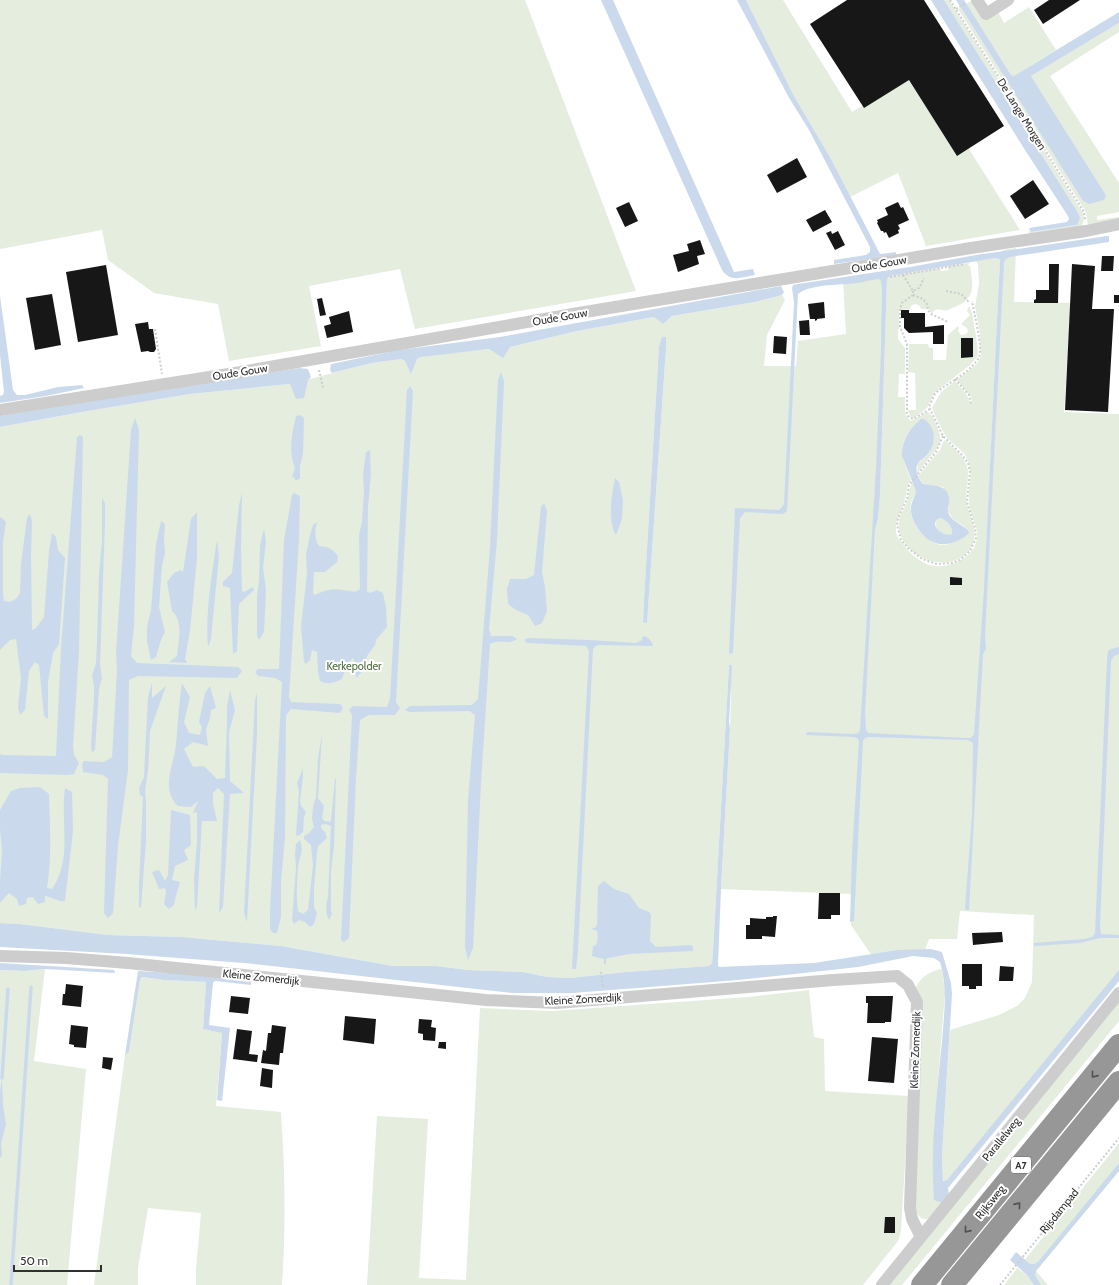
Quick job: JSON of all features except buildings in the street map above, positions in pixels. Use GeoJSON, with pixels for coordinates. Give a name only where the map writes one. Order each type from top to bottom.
{"type":"FeatureCollection","features":[{"type":"Feature","properties":{"kind":"highway","name":"Rijksweg"},"geometry":{"type":"LineString","coordinates":[[922,1285],[1119,1045]]}},
{"type":"Feature","properties":{"kind":"highway","name":"A7"},"geometry":{"type":"LineString","coordinates":[[952,1285],[1119,1082]]}},
{"type":"Feature","properties":{"kind":"highway","name":"A7"},"geometry":{"type":"LineString","coordinates":[[970,1285],[993,1235]]}},
{"type":"Feature","properties":{"kind":"street"},"geometry":{"type":"LineString","coordinates":[[972,1],[986,14],[1008,0]]}},
{"type":"Feature","properties":{"kind":"street","name":"Oude Gouw"},"geometry":{"type":"LineString","coordinates":[[0,410],[330,357],[580,313],[911,258],[1086,231],[1119,224]]}},
{"type":"Feature","properties":{"kind":"street","name":"Kleine Zomerdijk"},"geometry":{"type":"LineString","coordinates":[[0,956],[66,958],[128,963],[486,1000],[557,1003],[897,976],[908,985],[917,1002],[910,1208],[914,1223],[921,1237]]}},
{"type":"Feature","properties":{"kind":"street","name":"Parallelweg"},"geometry":{"type":"LineString","coordinates":[[882,1285],[1119,993]]}},
{"type":"Feature","properties":{"kind":"path","name":"De Lange Morgen"},"geometry":{"type":"LineString","coordinates":[[950,0],[1084,212],[1086,231]]}},
{"type":"Feature","properties":{"kind":"path"},"geometry":{"type":"LineString","coordinates":[[956,9],[972,1]]}},
{"type":"Feature","properties":{"kind":"path"},"geometry":{"type":"LineString","coordinates":[[890,277],[965,264]]}},
{"type":"Feature","properties":{"kind":"path"},"geometry":{"type":"LineString","coordinates":[[903,275],[913,291],[913,295]]}},
{"type":"Feature","properties":{"kind":"path"},"geometry":{"type":"LineString","coordinates":[[913,291],[919,288],[924,278]]}},
{"type":"Feature","properties":{"kind":"path"},"geometry":{"type":"LineString","coordinates":[[943,436],[936,452],[909,486],[905,505],[897,521],[901,540],[914,554],[929,562],[944,564],[960,560],[970,551],[976,538],[975,528],[967,502],[970,471],[968,463],[962,455],[943,436],[930,409],[934,395],[976,362],[979,357],[979,343],[971,302],[961,294],[946,291]]}},
{"type":"Feature","properties":{"kind":"path"},"geometry":{"type":"LineString","coordinates":[[930,409],[913,419],[908,416],[907,413],[907,344],[900,327],[900,309],[902,303],[913,295],[920,296],[925,300],[930,314],[948,322]]}},
{"type":"Feature","properties":{"kind":"path"},"geometry":{"type":"LineString","coordinates":[[155,329],[162,369]]}},
{"type":"Feature","properties":{"kind":"path"},"geometry":{"type":"LineString","coordinates":[[319,375],[323,388]]}},
{"type":"Feature","properties":{"kind":"path"},"geometry":{"type":"LineString","coordinates":[[955,379],[968,395],[971,404]]}},
{"type":"Feature","properties":{"kind":"path"},"geometry":{"type":"LineString","coordinates":[[601,972],[604,993]]}},
{"type":"Feature","properties":{"kind":"path","name":"Rijsdampad"},"geometry":{"type":"LineString","coordinates":[[1000,1285],[1119,1138]]}},
{"type":"Feature","properties":{"kind":"green space"},"geometry":{"type":"Polygon","coordinates":[[[0,0],[525,0],[636,291],[415,329],[400,269],[309,286],[321,346],[229,361],[218,304],[154,293],[108,260],[102,230],[0,249],[0,0]]]}},
{"type":"Feature","properties":{"kind":"green space"},"geometry":{"type":"Polygon","coordinates":[[[746,0],[783,0],[852,112],[908,79],[956,154],[967,146],[1020,230],[926,246],[898,173],[850,197],[830,157],[794,96],[746,0]]]}},
{"type":"Feature","properties":{"kind":"green space"},"geometry":{"type":"Polygon","coordinates":[[[944,0],[949,0],[1083,213],[1084,220],[1081,228],[1030,235],[1028,229],[1031,232],[1077,225],[1077,211],[944,0]]]}},
{"type":"Feature","properties":{"kind":"green space"},"geometry":{"type":"Polygon","coordinates":[[[971,1],[984,20],[998,12],[1004,23],[1029,7],[1056,50],[1014,76],[1011,75],[966,4],[971,1]]]}},
{"type":"Feature","properties":{"kind":"green space"},"geometry":{"type":"Polygon","coordinates":[[[961,8],[1083,201],[1086,203],[1106,195],[1031,76],[1119,23],[1119,32],[1050,76],[1119,183],[1119,212],[1097,216],[1097,220],[1119,217],[1119,220],[1088,225],[1086,212],[958,9],[961,8]]]}},
{"type":"Feature","properties":{"kind":"green space","name":"Kerkepolder"},"geometry":{"type":"Polygon","coordinates":[[[1016,248],[1014,302],[1071,303],[1064,412],[1119,414],[1119,974],[946,1181],[943,1180],[942,1156],[950,1030],[999,1015],[1017,1006],[1025,998],[1032,982],[1034,915],[960,911],[957,939],[929,939],[925,950],[872,956],[851,925],[853,894],[721,889],[730,729],[731,694],[729,665],[713,950],[712,963],[709,966],[570,978],[547,977],[523,972],[468,970],[436,966],[393,966],[281,946],[182,937],[108,935],[20,924],[0,923],[0,427],[190,394],[290,384],[372,363],[402,359],[417,359],[446,352],[451,353],[510,347],[577,331],[654,317],[663,324],[672,316],[755,302],[782,295],[785,300],[767,335],[764,366],[796,366],[798,341],[846,334],[843,278],[885,271],[873,574],[875,530],[878,519],[880,496],[887,279],[890,276],[940,268],[941,271],[948,270],[948,266],[969,263],[968,266],[970,266],[972,290],[967,299],[963,302],[948,310],[937,309],[932,314],[929,309],[921,309],[920,306],[916,304],[912,305],[910,309],[899,310],[898,339],[905,348],[905,374],[899,374],[898,397],[905,397],[906,413],[908,419],[911,421],[927,412],[930,414],[940,435],[940,443],[917,474],[918,464],[928,454],[934,440],[924,419],[916,424],[904,442],[902,454],[911,480],[908,485],[903,506],[897,519],[896,533],[906,548],[921,561],[934,566],[948,565],[961,560],[972,551],[977,539],[977,529],[969,506],[969,464],[959,448],[947,437],[932,408],[941,392],[955,381],[966,394],[970,403],[972,402],[971,397],[957,380],[977,364],[981,356],[980,334],[975,306],[979,284],[978,265],[976,261],[995,258],[999,259],[986,552],[990,508],[1003,250],[1016,248]],[[662,337],[659,346],[643,622],[647,622],[666,337],[662,337]]]}},
{"type":"Feature","properties":{"kind":"green space"},"geometry":{"type":"Polygon","coordinates":[[[969,306],[972,313],[976,336],[977,357],[970,365],[934,393],[927,408],[915,417],[911,418],[908,410],[916,410],[915,373],[908,372],[909,344],[928,344],[929,348],[933,348],[933,360],[946,360],[948,335],[958,326],[958,331],[961,335],[968,332],[967,328],[961,324],[970,315],[967,311],[969,306]]]}},
{"type":"Feature","properties":{"kind":"green space"},"geometry":{"type":"Polygon","coordinates":[[[945,440],[964,459],[968,469],[966,500],[974,526],[975,535],[972,546],[965,555],[955,561],[944,562],[932,561],[921,557],[912,551],[904,542],[900,532],[899,519],[906,505],[910,487],[913,482],[916,491],[911,503],[912,517],[915,524],[925,537],[938,544],[944,545],[953,543],[967,536],[965,527],[953,519],[948,511],[949,503],[943,487],[923,484],[918,476],[940,450],[945,440]]]}},
{"type":"Feature","properties":{"kind":"green space"},"geometry":{"type":"Polygon","coordinates":[[[940,518],[949,524],[952,529],[952,534],[942,534],[937,529],[936,523],[940,518]]]}},
{"type":"Feature","properties":{"kind":"green space"},"geometry":{"type":"Polygon","coordinates":[[[45,969],[34,1061],[86,1069],[67,1285],[0,1285],[0,970],[25,971],[45,969]]]}},
{"type":"Feature","properties":{"kind":"green space"},"geometry":{"type":"Polygon","coordinates":[[[942,969],[945,993],[934,1129],[934,1197],[942,1203],[928,1219],[923,1219],[919,1216],[915,1208],[918,994],[916,987],[927,975],[942,969]]]}},
{"type":"Feature","properties":{"kind":"green space"},"geometry":{"type":"Polygon","coordinates":[[[142,977],[164,980],[206,982],[203,1029],[222,1033],[216,1106],[281,1112],[284,1198],[282,1285],[196,1285],[201,1213],[148,1208],[138,1268],[138,1285],[94,1285],[125,1055],[129,1052],[140,980],[142,977]]]}},
{"type":"Feature","properties":{"kind":"green space"},"geometry":{"type":"Polygon","coordinates":[[[809,990],[814,1037],[824,1039],[825,1091],[909,1096],[901,1231],[898,1241],[863,1285],[367,1285],[377,1116],[428,1119],[419,1278],[466,1280],[480,1008],[552,1011],[748,997],[809,990]]]}},
{"type":"Feature","properties":{"kind":"green space"},"geometry":{"type":"Polygon","coordinates":[[[1119,1001],[1119,1021],[902,1285],[888,1285],[1119,1001]]]}},
{"type":"Feature","properties":{"kind":"green space"},"geometry":{"type":"Polygon","coordinates":[[[1119,1143],[1119,1171],[1036,1271],[1048,1285],[1006,1285],[1005,1284],[1017,1268],[1028,1276],[1023,1262],[1119,1143]]]}},
{"type":"Feature","properties":{"kind":"water"},"geometry":{"type":"Polygon","coordinates":[[[601,0],[613,0],[734,272],[753,269],[755,275],[733,278],[729,277],[722,270],[601,0]]]}},
{"type":"Feature","properties":{"kind":"water"},"geometry":{"type":"Polygon","coordinates":[[[737,0],[746,0],[794,96],[830,157],[880,254],[896,252],[896,255],[834,264],[834,260],[866,255],[870,252],[870,247],[809,130],[788,96],[737,0]]]}},
{"type":"Feature","properties":{"kind":"water"},"geometry":{"type":"Polygon","coordinates":[[[931,0],[944,0],[1077,211],[1080,218],[1077,225],[1031,232],[1029,228],[1067,222],[1069,219],[1068,216],[931,0]]]}},
{"type":"Feature","properties":{"kind":"water"},"geometry":{"type":"Polygon","coordinates":[[[956,0],[964,0],[1011,75],[1014,76],[1119,12],[1119,23],[1031,76],[1106,195],[1104,200],[1089,204],[1083,201],[956,0]]]}},
{"type":"Feature","properties":{"kind":"water"},"geometry":{"type":"Polygon","coordinates":[[[1109,236],[1109,242],[1010,257],[1004,262],[985,635],[986,649],[983,654],[969,910],[966,910],[965,908],[972,815],[973,743],[968,740],[868,737],[863,741],[854,921],[850,922],[852,853],[859,741],[857,738],[853,737],[806,735],[807,732],[853,734],[858,733],[860,730],[876,468],[881,351],[882,290],[881,281],[879,279],[815,287],[798,294],[787,511],[783,514],[745,512],[740,518],[733,653],[729,654],[735,508],[779,510],[784,504],[794,302],[793,285],[976,255],[1109,236]],[[995,258],[890,276],[887,279],[880,496],[878,519],[875,530],[865,713],[866,729],[868,733],[966,738],[971,738],[974,734],[984,589],[999,259],[995,258]]]}},
{"type":"Feature","properties":{"kind":"water"},"geometry":{"type":"Polygon","coordinates":[[[781,286],[784,292],[782,295],[755,302],[672,316],[663,324],[654,317],[577,331],[510,347],[503,358],[489,349],[421,357],[417,359],[411,374],[405,361],[402,359],[372,363],[332,373],[330,370],[331,364],[399,350],[500,337],[781,286]]]}},
{"type":"Feature","properties":{"kind":"water"},"geometry":{"type":"Polygon","coordinates":[[[0,296],[13,390],[17,395],[25,395],[58,387],[82,385],[84,388],[0,403],[0,396],[3,395],[4,392],[0,355],[0,296]]]}},
{"type":"Feature","properties":{"kind":"water"},"geometry":{"type":"Polygon","coordinates":[[[662,337],[666,337],[666,349],[647,623],[643,622],[644,599],[659,346],[662,337]]]}},
{"type":"Feature","properties":{"kind":"water"},"geometry":{"type":"Polygon","coordinates":[[[299,368],[308,369],[311,377],[308,380],[304,398],[296,399],[290,384],[190,394],[0,427],[0,416],[299,368]]]}},
{"type":"Feature","properties":{"kind":"water"},"geometry":{"type":"Polygon","coordinates":[[[501,372],[504,381],[497,540],[489,629],[491,636],[512,636],[517,639],[511,642],[497,642],[490,644],[481,783],[473,948],[468,960],[465,947],[468,800],[475,715],[469,711],[409,712],[405,710],[410,706],[472,705],[478,699],[490,547],[498,380],[501,372]]]}},
{"type":"Feature","properties":{"kind":"water"},"geometry":{"type":"Polygon","coordinates":[[[410,386],[413,391],[396,702],[400,708],[395,715],[369,715],[360,720],[349,938],[344,942],[341,940],[352,715],[349,710],[353,706],[387,707],[390,699],[407,390],[410,386]]]}},
{"type":"Feature","properties":{"kind":"water"},"geometry":{"type":"Polygon","coordinates":[[[300,415],[304,418],[303,454],[300,466],[300,479],[295,480],[295,478],[292,477],[295,468],[291,442],[296,416],[300,415]]]}},
{"type":"Feature","properties":{"kind":"water"},"geometry":{"type":"Polygon","coordinates":[[[135,418],[139,430],[134,626],[131,656],[137,663],[238,667],[242,671],[237,678],[138,676],[129,680],[128,770],[118,846],[113,913],[108,918],[104,913],[108,779],[103,775],[83,772],[82,764],[84,761],[104,762],[112,757],[117,671],[116,653],[131,430],[135,418]]]}},
{"type":"Feature","properties":{"kind":"water"},"geometry":{"type":"Polygon","coordinates":[[[921,419],[924,419],[931,426],[934,434],[932,448],[920,461],[917,467],[919,479],[923,484],[938,486],[948,493],[949,514],[969,532],[964,538],[951,543],[935,543],[926,538],[915,524],[912,517],[911,506],[916,491],[902,456],[902,451],[907,436],[921,419]],[[940,518],[936,521],[936,527],[944,534],[952,534],[950,526],[940,518]]]}},
{"type":"Feature","properties":{"kind":"water"},"geometry":{"type":"Polygon","coordinates":[[[80,435],[83,437],[79,651],[73,747],[74,755],[79,763],[74,774],[68,775],[0,773],[0,753],[1,755],[56,756],[61,648],[77,437],[80,435]]]}},
{"type":"Feature","properties":{"kind":"water"},"geometry":{"type":"Polygon","coordinates":[[[370,450],[371,474],[368,507],[367,591],[370,593],[377,590],[383,593],[386,607],[387,627],[376,640],[375,645],[367,656],[363,670],[357,678],[353,658],[347,664],[342,679],[326,683],[320,681],[317,652],[312,650],[310,660],[306,664],[304,662],[301,626],[307,574],[306,555],[313,525],[317,522],[315,534],[319,546],[330,548],[338,556],[337,562],[325,572],[314,572],[313,593],[315,595],[335,589],[355,592],[360,589],[359,535],[362,522],[364,491],[363,474],[366,452],[370,450]]]}},
{"type":"Feature","properties":{"kind":"water"},"geometry":{"type":"Polygon","coordinates":[[[615,478],[619,482],[623,500],[622,519],[616,535],[613,529],[611,515],[615,478]]]}},
{"type":"Feature","properties":{"kind":"water"},"geometry":{"type":"Polygon","coordinates":[[[242,493],[242,591],[244,592],[253,587],[254,590],[239,604],[237,651],[233,654],[230,589],[223,586],[223,582],[232,573],[239,505],[242,493]]]}},
{"type":"Feature","properties":{"kind":"water"},"geometry":{"type":"Polygon","coordinates":[[[294,493],[300,496],[299,539],[289,697],[291,702],[340,704],[343,708],[340,713],[291,709],[286,715],[285,837],[281,882],[281,917],[277,933],[273,933],[270,929],[270,912],[282,682],[275,678],[258,676],[255,672],[258,669],[279,669],[284,540],[292,495],[294,493]]]}},
{"type":"Feature","properties":{"kind":"water"},"geometry":{"type":"Polygon","coordinates":[[[102,498],[105,503],[105,522],[100,665],[102,678],[99,689],[95,750],[92,753],[91,744],[94,685],[92,676],[96,663],[99,574],[102,541],[102,498]]]}},
{"type":"Feature","properties":{"kind":"water"},"geometry":{"type":"Polygon","coordinates":[[[544,503],[547,511],[542,572],[547,611],[542,623],[535,626],[528,615],[516,610],[508,604],[507,589],[510,579],[526,579],[534,575],[541,507],[544,503]]]}},
{"type":"Feature","properties":{"kind":"water"},"geometry":{"type":"Polygon","coordinates":[[[197,512],[197,558],[190,631],[185,659],[187,663],[169,662],[177,656],[179,626],[176,615],[172,611],[167,582],[174,573],[181,570],[183,572],[191,519],[197,512]]]}},
{"type":"Feature","properties":{"kind":"water"},"geometry":{"type":"Polygon","coordinates":[[[30,514],[32,521],[32,630],[36,628],[44,617],[49,551],[52,533],[56,537],[58,550],[65,558],[59,644],[53,653],[48,682],[48,719],[44,716],[39,665],[35,662],[29,671],[25,710],[20,715],[18,707],[21,678],[16,639],[10,640],[0,650],[0,518],[1,517],[6,522],[3,542],[3,593],[4,601],[9,602],[16,599],[20,593],[21,564],[27,518],[30,514]]]}},
{"type":"Feature","properties":{"kind":"water"},"geometry":{"type":"Polygon","coordinates":[[[161,521],[165,524],[165,553],[162,566],[159,607],[165,632],[156,657],[151,660],[147,641],[147,627],[151,610],[156,544],[161,521]]]}},
{"type":"Feature","properties":{"kind":"water"},"geometry":{"type":"Polygon","coordinates":[[[264,529],[266,541],[263,568],[266,590],[264,632],[259,640],[257,636],[257,597],[260,545],[264,529]]]}},
{"type":"Feature","properties":{"kind":"water"},"geometry":{"type":"Polygon","coordinates":[[[217,540],[219,556],[211,639],[208,647],[208,607],[217,540]]]}},
{"type":"Feature","properties":{"kind":"water"},"geometry":{"type":"Polygon","coordinates":[[[643,636],[650,640],[653,646],[599,645],[593,649],[578,950],[576,969],[572,969],[589,651],[586,646],[527,643],[524,640],[528,638],[636,643],[642,640],[643,636]]]}},
{"type":"Feature","properties":{"kind":"water"},"geometry":{"type":"Polygon","coordinates":[[[1119,647],[1119,654],[1114,656],[1111,661],[1100,927],[1101,934],[1119,935],[1119,938],[1100,938],[1080,943],[1034,946],[1034,943],[1084,939],[1092,937],[1095,933],[1107,660],[1108,651],[1119,647]]]}},
{"type":"Feature","properties":{"kind":"water"},"geometry":{"type":"Polygon","coordinates":[[[729,665],[732,665],[729,722],[730,729],[718,965],[719,967],[814,963],[898,950],[931,949],[942,952],[951,983],[952,994],[942,1156],[943,1181],[947,1180],[1119,970],[1119,981],[948,1188],[949,1195],[942,1203],[934,1200],[933,1160],[945,992],[940,962],[934,958],[913,956],[858,967],[738,980],[573,993],[513,993],[244,963],[126,954],[0,947],[0,923],[20,924],[108,935],[182,937],[281,946],[393,966],[436,966],[468,970],[523,972],[547,977],[570,978],[709,966],[712,963],[713,950],[729,665]]]}},
{"type":"Feature","properties":{"kind":"water"},"geometry":{"type":"Polygon","coordinates":[[[152,683],[152,698],[166,686],[150,731],[148,771],[145,790],[146,841],[141,907],[139,908],[143,797],[140,795],[139,788],[144,777],[148,697],[152,683]]]}},
{"type":"Feature","properties":{"kind":"water"},"geometry":{"type":"Polygon","coordinates":[[[182,683],[190,697],[184,722],[189,733],[200,735],[202,727],[199,722],[205,693],[210,686],[216,708],[211,710],[206,730],[208,746],[193,742],[184,749],[193,767],[204,766],[217,779],[225,778],[227,707],[230,690],[235,710],[229,732],[230,781],[244,793],[230,794],[223,907],[219,913],[224,794],[218,788],[213,793],[213,804],[217,821],[202,821],[197,907],[195,910],[194,879],[197,843],[197,812],[193,813],[198,801],[191,807],[178,806],[170,792],[169,784],[175,752],[182,683]]]}},
{"type":"Feature","properties":{"kind":"water"},"geometry":{"type":"Polygon","coordinates":[[[257,693],[257,734],[247,922],[244,913],[255,700],[257,693]]]}},
{"type":"Feature","properties":{"kind":"water"},"geometry":{"type":"Polygon","coordinates":[[[322,734],[318,798],[324,806],[322,818],[324,821],[330,822],[331,820],[336,778],[334,846],[331,871],[332,914],[329,920],[326,908],[328,897],[331,826],[323,824],[321,825],[321,828],[325,832],[327,838],[318,846],[314,888],[314,907],[317,913],[314,924],[310,927],[305,922],[299,920],[294,924],[292,920],[296,868],[295,854],[296,844],[300,840],[302,851],[298,867],[297,900],[298,911],[303,914],[308,910],[313,865],[311,845],[304,839],[304,836],[314,827],[312,819],[313,807],[316,797],[318,758],[322,734]]]}},
{"type":"Feature","properties":{"kind":"water"},"geometry":{"type":"Polygon","coordinates":[[[303,768],[300,801],[301,806],[306,812],[304,817],[303,832],[298,836],[296,835],[299,791],[297,783],[303,768]]]}},
{"type":"Feature","properties":{"kind":"water"},"geometry":{"type":"Polygon","coordinates":[[[40,787],[49,794],[50,853],[47,888],[52,889],[62,865],[64,853],[65,788],[72,792],[73,831],[65,901],[60,901],[45,896],[45,902],[38,904],[33,897],[27,898],[26,904],[19,906],[17,899],[9,893],[0,903],[2,851],[0,810],[11,791],[20,788],[40,787]]]}},
{"type":"Feature","properties":{"kind":"water"},"geometry":{"type":"Polygon","coordinates":[[[171,810],[190,815],[191,845],[184,850],[188,860],[175,866],[172,880],[180,882],[174,905],[169,909],[164,904],[166,892],[165,888],[159,889],[152,872],[159,870],[165,881],[168,875],[171,810]]]}},
{"type":"Feature","properties":{"kind":"water"},"geometry":{"type":"Polygon","coordinates":[[[604,881],[614,889],[629,894],[639,908],[649,912],[651,915],[650,941],[656,947],[691,945],[693,947],[693,951],[629,954],[608,958],[606,959],[606,964],[604,964],[604,959],[592,956],[593,946],[596,945],[598,938],[597,931],[592,928],[595,928],[597,925],[598,886],[604,881]]]}},
{"type":"Feature","properties":{"kind":"water"},"geometry":{"type":"Polygon","coordinates":[[[0,963],[114,970],[115,973],[45,969],[25,971],[0,970],[0,963]]]}},
{"type":"Feature","properties":{"kind":"water"},"geometry":{"type":"Polygon","coordinates":[[[138,971],[174,973],[251,982],[251,985],[215,981],[213,983],[209,1025],[230,1028],[222,1101],[217,1100],[222,1033],[203,1029],[206,982],[164,980],[142,977],[140,980],[129,1052],[125,1055],[138,971]]]}},
{"type":"Feature","properties":{"kind":"water"},"geometry":{"type":"Polygon","coordinates":[[[2,1078],[3,1105],[6,1124],[1,1144],[2,1155],[0,1158],[0,1092],[2,1078]]]}},
{"type":"Feature","properties":{"kind":"water"},"geometry":{"type":"Polygon","coordinates":[[[1119,1163],[1119,1171],[1036,1271],[1035,1275],[1041,1285],[1034,1285],[1028,1276],[1010,1260],[1016,1252],[1030,1264],[1038,1262],[1119,1163]]]}},
{"type":"Feature","properties":{"kind":"waterway"},"geometry":{"type":"LineString","coordinates":[[11,1285],[31,987]]}},
{"type":"Feature","properties":{"kind":"waterway"},"geometry":{"type":"LineString","coordinates":[[2,1078],[8,989]]}}]}
